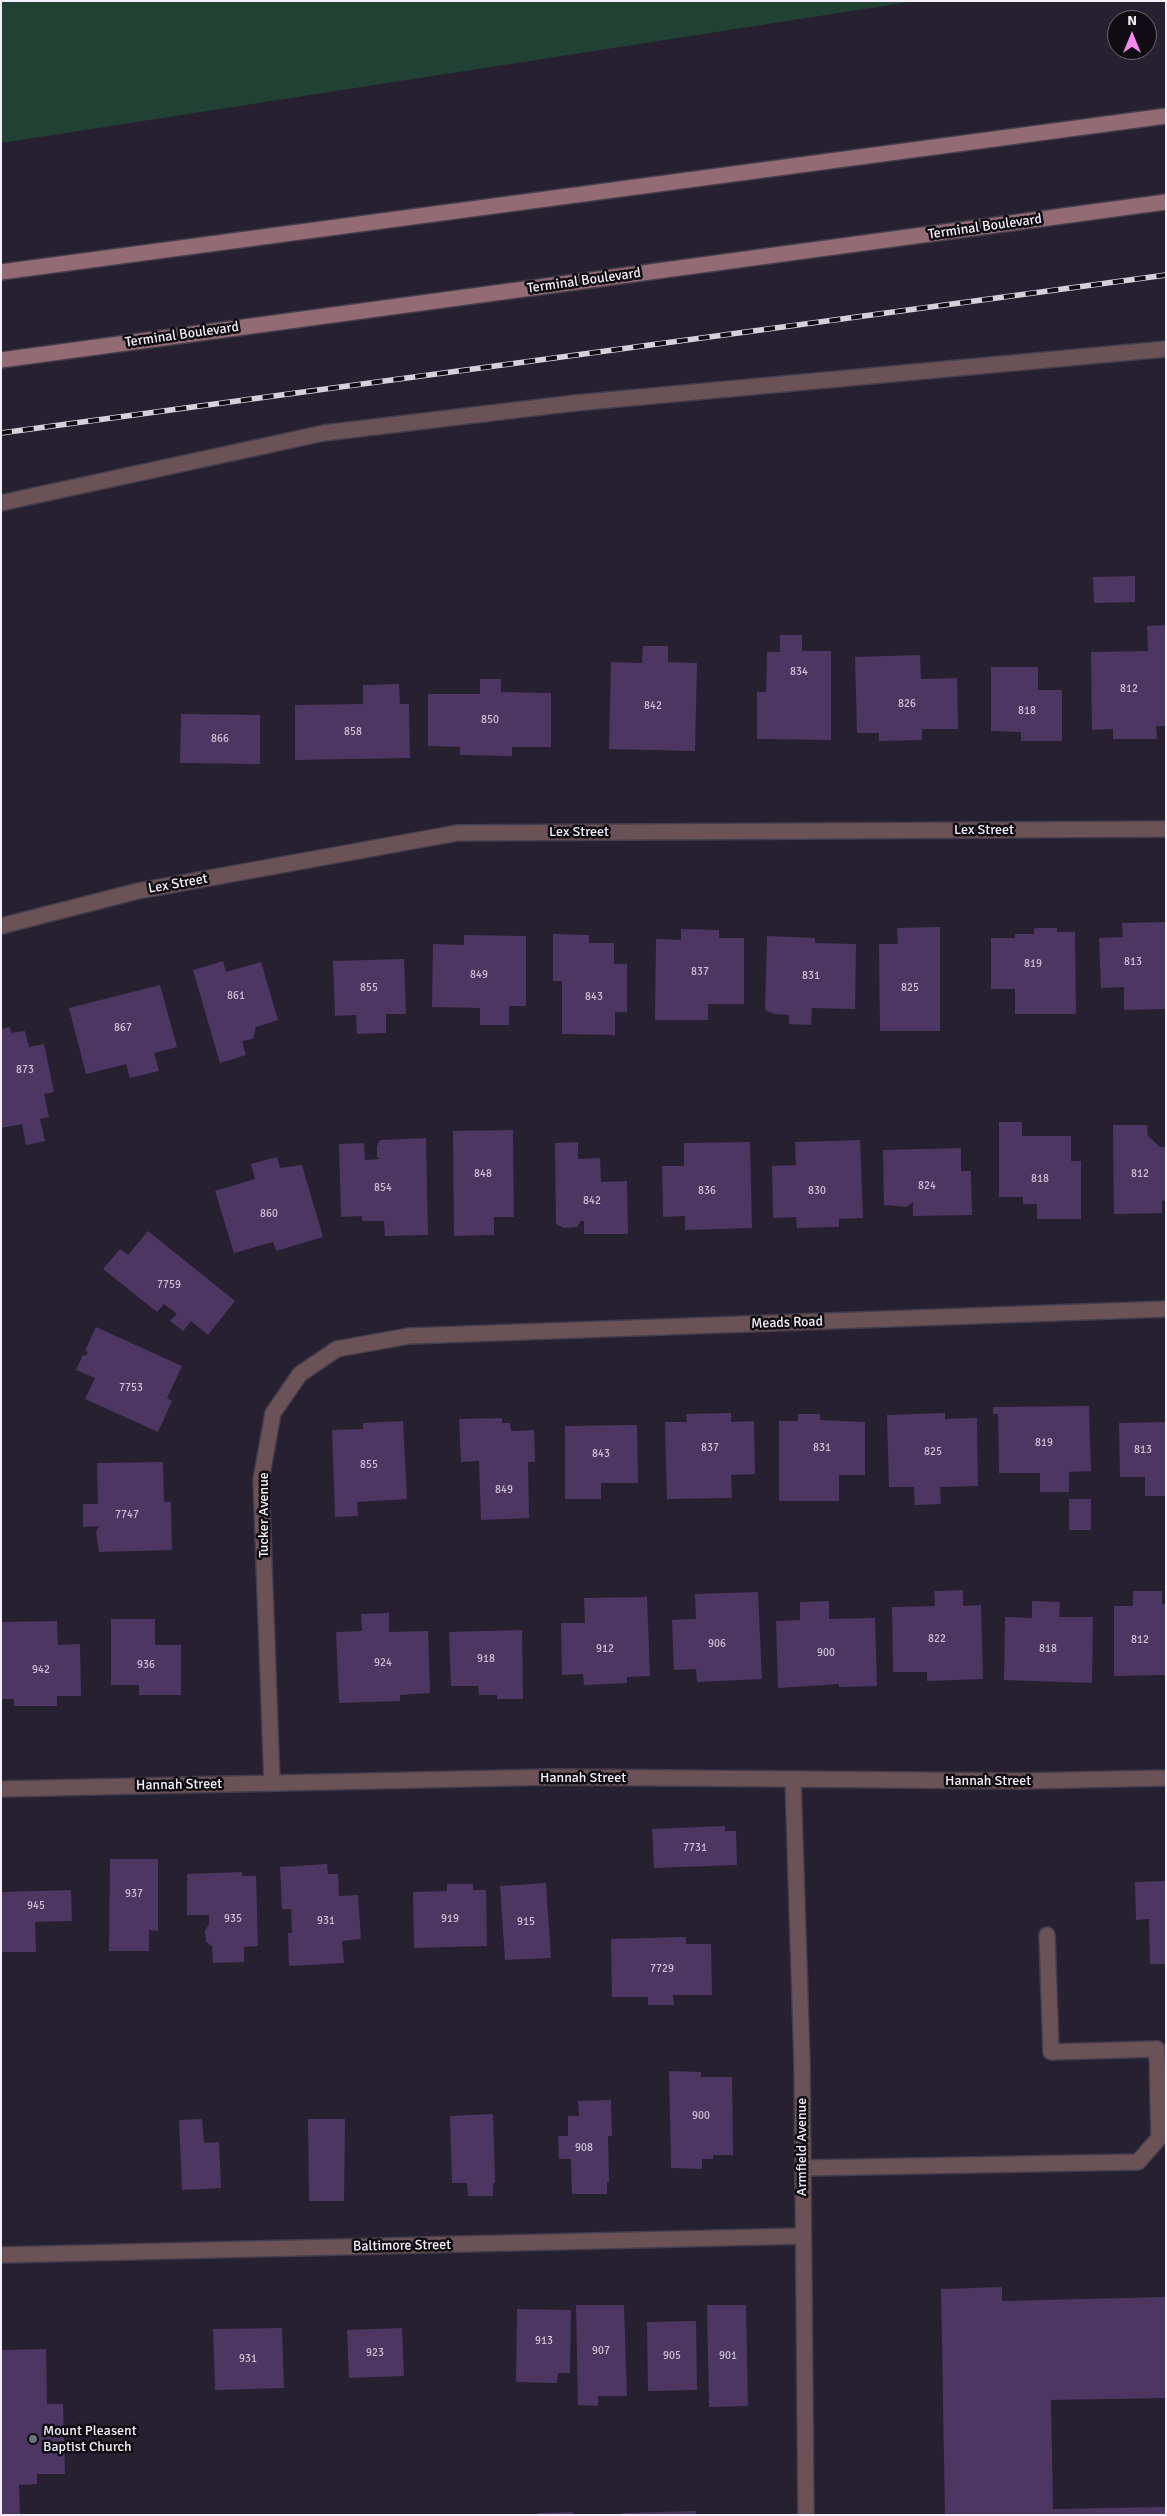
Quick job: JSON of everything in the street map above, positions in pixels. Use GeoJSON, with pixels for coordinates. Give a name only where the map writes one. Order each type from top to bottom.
{"type":"FeatureCollection","features":[{"type":"Feature","properties":{"kind":"main road"},"geometry":{"type":"LineString","coordinates":[[1,272],[1166,116]]}},
{"type":"Feature","properties":{"kind":"main road","name":"Terminal Boulevard"},"geometry":{"type":"LineString","coordinates":[[1,360],[1166,202]]}},
{"type":"Feature","properties":{"kind":"street"},"geometry":{"type":"LineString","coordinates":[[1,503],[324,433],[575,403],[1166,349]]}},
{"type":"Feature","properties":{"kind":"street","name":"Lex Street"},"geometry":{"type":"LineString","coordinates":[[1,926],[138,891],[458,833],[1166,829]]}},
{"type":"Feature","properties":{"kind":"street","name":"Meads Road"},"geometry":{"type":"LineString","coordinates":[[409,1336],[1166,1309]]}},
{"type":"Feature","properties":{"kind":"street","name":"Tucker Avenue"},"geometry":{"type":"LineString","coordinates":[[272,1783],[261,1480],[273,1413],[300,1374],[337,1350],[409,1336]]}},
{"type":"Feature","properties":{"kind":"street","name":"Hannah Street"},"geometry":{"type":"LineString","coordinates":[[1,1789],[555,1777],[1022,1781],[1166,1778]]}},
{"type":"Feature","properties":{"kind":"street","name":"Armfield Avenue"},"geometry":{"type":"LineString","coordinates":[[794,1779],[802,2062],[806,2515]]}},
{"type":"Feature","properties":{"kind":"street"},"geometry":{"type":"LineString","coordinates":[[802,2168],[1138,2162],[1159,2138],[1157,2049],[1051,2052],[1047,1935]]}},
{"type":"Feature","properties":{"kind":"street","name":"Baltimore Street"},"geometry":{"type":"LineString","coordinates":[[1,2255],[803,2236]]}},
{"type":"Feature","properties":{"kind":"green space"},"geometry":{"type":"Polygon","coordinates":[[[1,1],[916,1],[1,143],[1,1]]]}},
{"type":"Feature","properties":{"kind":"building"},"geometry":{"type":"Polygon","coordinates":[[[1135,576],[1135,602],[1094,603],[1093,577],[1135,576]]]}},
{"type":"Feature","properties":{"kind":"building"},"geometry":{"type":"Polygon","coordinates":[[[1166,625],[1166,726],[1156,726],[1157,739],[1113,739],[1113,729],[1092,730],[1091,652],[1148,651],[1147,626],[1166,625]]]}},
{"type":"Feature","properties":{"kind":"building"},"geometry":{"type":"Polygon","coordinates":[[[780,635],[802,635],[802,651],[831,651],[831,740],[757,739],[757,692],[766,692],[767,652],[780,652],[780,635]]]}},
{"type":"Feature","properties":{"kind":"building"},"geometry":{"type":"Polygon","coordinates":[[[643,646],[668,646],[668,662],[697,663],[695,751],[609,749],[611,662],[642,663],[643,646]]]}},
{"type":"Feature","properties":{"kind":"building"},"geometry":{"type":"Polygon","coordinates":[[[920,655],[921,679],[957,678],[958,729],[922,729],[922,740],[879,741],[879,733],[857,733],[855,657],[920,655]]]}},
{"type":"Feature","properties":{"kind":"building"},"geometry":{"type":"Polygon","coordinates":[[[991,667],[1038,667],[1038,690],[1062,690],[1062,741],[1021,741],[1021,732],[991,731],[991,667]]]}},
{"type":"Feature","properties":{"kind":"building"},"geometry":{"type":"Polygon","coordinates":[[[480,679],[501,679],[501,692],[551,693],[551,747],[512,747],[512,756],[460,755],[460,747],[428,746],[428,694],[480,694],[480,679]]]}},
{"type":"Feature","properties":{"kind":"building"},"geometry":{"type":"Polygon","coordinates":[[[399,684],[400,704],[409,704],[410,758],[295,760],[295,705],[363,704],[363,685],[399,684]]]}},
{"type":"Feature","properties":{"kind":"building"},"geometry":{"type":"Polygon","coordinates":[[[181,714],[260,715],[260,764],[180,763],[181,714]]]}},
{"type":"Feature","properties":{"kind":"building"},"geometry":{"type":"Polygon","coordinates":[[[1166,922],[1166,1009],[1124,1010],[1124,987],[1101,988],[1099,938],[1123,937],[1122,923],[1166,922]]]}},
{"type":"Feature","properties":{"kind":"building"},"geometry":{"type":"Polygon","coordinates":[[[940,927],[940,1031],[880,1031],[879,944],[898,944],[897,928],[940,927]]]}},
{"type":"Feature","properties":{"kind":"building"},"geometry":{"type":"Polygon","coordinates":[[[1034,928],[1057,928],[1057,932],[1075,932],[1076,1014],[1015,1014],[1015,989],[991,989],[991,938],[1015,938],[1015,934],[1034,934],[1034,928]]]}},
{"type":"Feature","properties":{"kind":"building"},"geometry":{"type":"Polygon","coordinates":[[[681,929],[719,930],[719,938],[744,938],[744,1004],[708,1004],[708,1020],[655,1020],[656,939],[681,940],[681,929]]]}},
{"type":"Feature","properties":{"kind":"building"},"geometry":{"type":"Polygon","coordinates":[[[553,934],[589,935],[589,943],[614,943],[614,964],[627,964],[627,1012],[615,1012],[615,1035],[562,1034],[562,981],[553,981],[553,934]]]}},
{"type":"Feature","properties":{"kind":"building"},"geometry":{"type":"Polygon","coordinates":[[[464,935],[526,936],[526,1006],[509,1006],[509,1025],[480,1025],[480,1008],[432,1007],[433,944],[464,945],[464,935]]]}},
{"type":"Feature","properties":{"kind":"building"},"geometry":{"type":"Polygon","coordinates":[[[767,936],[815,938],[815,943],[856,944],[855,1009],[812,1008],[811,1025],[789,1024],[789,1015],[775,1014],[765,1010],[767,936]]]}},
{"type":"Feature","properties":{"kind":"building"},"geometry":{"type":"Polygon","coordinates":[[[404,959],[406,1014],[386,1014],[386,1033],[357,1034],[356,1015],[335,1016],[333,961],[404,959]]]}},
{"type":"Feature","properties":{"kind":"building"},"geometry":{"type":"Polygon","coordinates":[[[223,961],[226,972],[261,962],[278,1020],[256,1027],[253,1039],[242,1041],[246,1055],[220,1063],[193,970],[223,961]]]}},
{"type":"Feature","properties":{"kind":"building"},"geometry":{"type":"Polygon","coordinates":[[[160,985],[177,1047],[154,1053],[159,1071],[130,1078],[126,1064],[86,1074],[69,1008],[160,985]]]}},
{"type":"Feature","properties":{"kind":"building"},"geometry":{"type":"Polygon","coordinates":[[[10,1027],[11,1033],[25,1031],[29,1047],[44,1044],[54,1092],[44,1094],[49,1117],[40,1119],[45,1141],[26,1145],[22,1124],[1,1128],[1,1029],[10,1027]]]}},
{"type":"Feature","properties":{"kind":"building"},"geometry":{"type":"Polygon","coordinates":[[[999,1122],[1022,1122],[1022,1136],[1071,1136],[1071,1161],[1081,1161],[1081,1219],[1037,1219],[1037,1204],[1023,1204],[1023,1197],[999,1197],[999,1122]]]}},
{"type":"Feature","properties":{"kind":"building"},"geometry":{"type":"Polygon","coordinates":[[[1113,1125],[1147,1125],[1148,1136],[1160,1147],[1166,1147],[1166,1201],[1162,1201],[1162,1213],[1114,1214],[1113,1125]]]}},
{"type":"Feature","properties":{"kind":"building"},"geometry":{"type":"Polygon","coordinates":[[[513,1130],[514,1217],[494,1217],[494,1235],[454,1236],[453,1131],[513,1130]]]}},
{"type":"Feature","properties":{"kind":"building"},"geometry":{"type":"Polygon","coordinates":[[[426,1138],[428,1235],[385,1236],[384,1221],[362,1221],[362,1216],[341,1217],[339,1144],[364,1143],[365,1160],[380,1159],[377,1157],[377,1146],[380,1140],[426,1138]]]}},
{"type":"Feature","properties":{"kind":"building"},"geometry":{"type":"Polygon","coordinates":[[[860,1140],[863,1218],[839,1219],[839,1227],[797,1228],[796,1217],[773,1218],[772,1166],[796,1165],[795,1142],[860,1140]]]}},
{"type":"Feature","properties":{"kind":"building"},"geometry":{"type":"Polygon","coordinates":[[[578,1142],[578,1159],[600,1158],[601,1182],[627,1181],[628,1234],[584,1234],[584,1221],[581,1221],[577,1227],[564,1228],[556,1224],[555,1143],[578,1142]]]}},
{"type":"Feature","properties":{"kind":"building"},"geometry":{"type":"Polygon","coordinates":[[[750,1142],[752,1228],[685,1230],[685,1216],[663,1217],[662,1166],[684,1166],[684,1143],[750,1142]]]}},
{"type":"Feature","properties":{"kind":"building"},"geometry":{"type":"Polygon","coordinates":[[[961,1148],[961,1171],[971,1171],[972,1215],[913,1216],[913,1202],[907,1207],[884,1205],[883,1150],[961,1148]]]}},
{"type":"Feature","properties":{"kind":"building"},"geometry":{"type":"Polygon","coordinates":[[[277,1157],[280,1168],[302,1165],[323,1237],[276,1251],[273,1242],[234,1253],[215,1191],[255,1179],[251,1164],[277,1157]]]}},
{"type":"Feature","properties":{"kind":"building"},"geometry":{"type":"Polygon","coordinates":[[[148,1231],[235,1301],[208,1335],[191,1321],[183,1331],[170,1321],[177,1314],[164,1304],[157,1312],[103,1269],[120,1249],[128,1255],[148,1231]]]}},
{"type":"Feature","properties":{"kind":"building"},"geometry":{"type":"Polygon","coordinates":[[[96,1327],[182,1366],[167,1398],[172,1401],[158,1432],[85,1399],[95,1378],[76,1370],[83,1355],[86,1356],[88,1352],[85,1351],[96,1327]]]}},
{"type":"Feature","properties":{"kind":"building"},"geometry":{"type":"Polygon","coordinates":[[[1089,1406],[1091,1471],[1069,1472],[1069,1492],[1040,1492],[1040,1473],[999,1473],[998,1414],[993,1414],[993,1407],[1089,1406]]]}},
{"type":"Feature","properties":{"kind":"building"},"geometry":{"type":"Polygon","coordinates":[[[731,1413],[731,1422],[754,1421],[755,1474],[731,1475],[732,1498],[667,1499],[665,1422],[687,1422],[686,1414],[731,1413]]]}},
{"type":"Feature","properties":{"kind":"building"},"geometry":{"type":"Polygon","coordinates":[[[945,1413],[945,1419],[977,1418],[978,1486],[940,1487],[941,1504],[915,1505],[914,1487],[889,1487],[887,1415],[945,1413]]]}},
{"type":"Feature","properties":{"kind":"building"},"geometry":{"type":"Polygon","coordinates":[[[798,1414],[820,1414],[820,1420],[865,1422],[865,1475],[839,1475],[839,1501],[779,1501],[779,1421],[798,1421],[798,1414]]]}},
{"type":"Feature","properties":{"kind":"building"},"geometry":{"type":"Polygon","coordinates":[[[502,1418],[502,1423],[510,1423],[511,1431],[534,1430],[535,1462],[528,1462],[529,1518],[481,1520],[479,1461],[461,1462],[459,1419],[502,1418]]]}},
{"type":"Feature","properties":{"kind":"building"},"geometry":{"type":"Polygon","coordinates":[[[403,1421],[407,1499],[357,1502],[358,1516],[335,1517],[332,1430],[363,1429],[363,1423],[403,1421]]]}},
{"type":"Feature","properties":{"kind":"building"},"geometry":{"type":"Polygon","coordinates":[[[1166,1422],[1166,1496],[1145,1496],[1145,1477],[1120,1477],[1119,1423],[1166,1422]]]}},
{"type":"Feature","properties":{"kind":"building"},"geometry":{"type":"Polygon","coordinates":[[[637,1425],[638,1483],[601,1483],[601,1499],[565,1499],[565,1426],[637,1425]]]}},
{"type":"Feature","properties":{"kind":"building"},"geometry":{"type":"Polygon","coordinates":[[[163,1462],[164,1502],[171,1502],[172,1550],[99,1552],[96,1532],[99,1526],[83,1527],[83,1504],[98,1504],[97,1463],[163,1462]]]}},
{"type":"Feature","properties":{"kind":"building"},"geometry":{"type":"Polygon","coordinates":[[[1069,1499],[1091,1499],[1091,1530],[1069,1530],[1069,1499]]]}},
{"type":"Feature","properties":{"kind":"building"},"geometry":{"type":"Polygon","coordinates":[[[963,1590],[963,1606],[981,1605],[983,1679],[927,1681],[927,1672],[893,1672],[892,1607],[935,1606],[934,1591],[963,1590]]]}},
{"type":"Feature","properties":{"kind":"building"},"geometry":{"type":"Polygon","coordinates":[[[1133,1591],[1162,1591],[1162,1604],[1166,1604],[1166,1675],[1114,1676],[1114,1606],[1133,1606],[1133,1591]]]}},
{"type":"Feature","properties":{"kind":"building"},"geometry":{"type":"Polygon","coordinates":[[[758,1592],[762,1679],[697,1682],[696,1669],[674,1670],[672,1620],[696,1619],[695,1594],[758,1592]]]}},
{"type":"Feature","properties":{"kind":"building"},"geometry":{"type":"Polygon","coordinates":[[[647,1597],[650,1676],[627,1677],[627,1683],[584,1685],[583,1674],[562,1675],[561,1623],[585,1623],[584,1598],[647,1597]]]}},
{"type":"Feature","properties":{"kind":"building"},"geometry":{"type":"Polygon","coordinates":[[[829,1601],[829,1619],[875,1618],[877,1686],[839,1687],[839,1684],[778,1688],[776,1621],[800,1620],[800,1602],[829,1601]]]}},
{"type":"Feature","properties":{"kind":"building"},"geometry":{"type":"Polygon","coordinates":[[[1032,1601],[1060,1602],[1059,1617],[1093,1617],[1092,1683],[1004,1680],[1005,1617],[1032,1618],[1032,1601]]]}},
{"type":"Feature","properties":{"kind":"building"},"geometry":{"type":"Polygon","coordinates":[[[389,1613],[389,1632],[428,1631],[430,1693],[400,1695],[400,1701],[339,1703],[336,1632],[362,1631],[361,1614],[389,1613]]]}},
{"type":"Feature","properties":{"kind":"building"},"geometry":{"type":"Polygon","coordinates":[[[111,1619],[155,1619],[155,1645],[181,1645],[181,1695],[139,1695],[139,1685],[111,1685],[111,1619]]]}},
{"type":"Feature","properties":{"kind":"building"},"geometry":{"type":"Polygon","coordinates":[[[57,1621],[58,1645],[80,1644],[81,1696],[57,1696],[57,1706],[14,1706],[14,1699],[1,1699],[1,1622],[57,1621]]]}},
{"type":"Feature","properties":{"kind":"building"},"geometry":{"type":"Polygon","coordinates":[[[522,1630],[523,1699],[497,1699],[497,1695],[479,1695],[478,1686],[451,1686],[449,1632],[522,1630]]]}},
{"type":"Feature","properties":{"kind":"building"},"geometry":{"type":"Polygon","coordinates":[[[725,1826],[725,1831],[736,1831],[737,1865],[654,1868],[652,1829],[725,1826]]]}},
{"type":"Feature","properties":{"kind":"building"},"geometry":{"type":"Polygon","coordinates":[[[110,1859],[158,1859],[158,1931],[149,1930],[149,1951],[109,1951],[110,1859]]]}},
{"type":"Feature","properties":{"kind":"building"},"geometry":{"type":"Polygon","coordinates":[[[327,1864],[328,1874],[338,1874],[339,1896],[358,1895],[361,1939],[342,1941],[344,1963],[289,1966],[288,1933],[292,1933],[291,1909],[282,1909],[280,1867],[327,1864]]]}},
{"type":"Feature","properties":{"kind":"building"},"geometry":{"type":"Polygon","coordinates":[[[242,1872],[242,1876],[256,1876],[258,1946],[244,1947],[244,1962],[213,1963],[212,1946],[206,1942],[205,1931],[209,1924],[209,1915],[187,1915],[187,1874],[242,1872]]]}},
{"type":"Feature","properties":{"kind":"building"},"geometry":{"type":"Polygon","coordinates":[[[1166,1881],[1166,1964],[1150,1964],[1149,1919],[1136,1920],[1135,1882],[1166,1881]]]}},
{"type":"Feature","properties":{"kind":"building"},"geometry":{"type":"Polygon","coordinates":[[[546,1883],[551,1958],[505,1960],[500,1886],[546,1883]]]}},
{"type":"Feature","properties":{"kind":"building"},"geometry":{"type":"Polygon","coordinates":[[[447,1884],[473,1884],[473,1890],[486,1890],[487,1946],[414,1948],[413,1892],[447,1891],[447,1884]]]}},
{"type":"Feature","properties":{"kind":"building"},"geometry":{"type":"Polygon","coordinates":[[[71,1890],[72,1921],[35,1922],[36,1952],[1,1952],[1,1892],[71,1890]]]}},
{"type":"Feature","properties":{"kind":"building"},"geometry":{"type":"Polygon","coordinates":[[[686,1937],[686,1944],[711,1944],[712,1995],[673,1995],[674,2005],[648,2005],[648,1997],[612,1997],[611,1939],[686,1937]]]}},
{"type":"Feature","properties":{"kind":"building"},"geometry":{"type":"Polygon","coordinates":[[[669,2071],[701,2072],[701,2077],[732,2077],[733,2155],[713,2155],[713,2159],[702,2159],[702,2169],[671,2168],[669,2071]]]}},
{"type":"Feature","properties":{"kind":"building"},"geometry":{"type":"Polygon","coordinates":[[[611,2100],[612,2136],[608,2136],[609,2181],[607,2182],[607,2194],[572,2194],[571,2159],[559,2159],[558,2136],[568,2136],[568,2116],[579,2116],[578,2101],[611,2100]]]}},
{"type":"Feature","properties":{"kind":"building"},"geometry":{"type":"Polygon","coordinates":[[[493,2114],[495,2183],[493,2183],[493,2196],[468,2196],[467,2183],[452,2183],[450,2116],[493,2114]]]}},
{"type":"Feature","properties":{"kind":"building"},"geometry":{"type":"Polygon","coordinates":[[[202,2119],[204,2143],[219,2142],[221,2188],[182,2190],[179,2120],[202,2119]]]}},
{"type":"Feature","properties":{"kind":"building"},"geometry":{"type":"Polygon","coordinates":[[[308,2119],[345,2119],[344,2201],[309,2201],[308,2119]]]}},
{"type":"Feature","properties":{"kind":"building"},"geometry":{"type":"Polygon","coordinates":[[[1002,2287],[1002,2301],[1166,2297],[1166,2398],[1051,2400],[1053,2509],[1166,2507],[1166,2515],[945,2515],[941,2289],[1002,2287]]]}},
{"type":"Feature","properties":{"kind":"building"},"geometry":{"type":"Polygon","coordinates":[[[576,2305],[624,2305],[627,2396],[598,2396],[598,2406],[578,2405],[576,2305]]]}},
{"type":"Feature","properties":{"kind":"building"},"geometry":{"type":"Polygon","coordinates":[[[707,2305],[746,2305],[748,2406],[709,2407],[707,2305]]]}},
{"type":"Feature","properties":{"kind":"building"},"geometry":{"type":"Polygon","coordinates":[[[517,2309],[571,2310],[570,2373],[558,2373],[557,2383],[516,2382],[517,2309]]]}},
{"type":"Feature","properties":{"kind":"building"},"geometry":{"type":"Polygon","coordinates":[[[696,2321],[697,2390],[648,2391],[647,2322],[696,2321]]]}},
{"type":"Feature","properties":{"kind":"building"},"geometry":{"type":"Polygon","coordinates":[[[282,2328],[284,2388],[215,2390],[213,2329],[282,2328]]]}},
{"type":"Feature","properties":{"kind":"building"},"geometry":{"type":"Polygon","coordinates":[[[402,2328],[404,2376],[349,2378],[347,2330],[402,2328]]]}},
{"type":"Feature","properties":{"kind":"building","name":"Mount Pleasent Baptist Church"},"geometry":{"type":"Polygon","coordinates":[[[46,2349],[47,2404],[63,2404],[65,2474],[37,2474],[37,2484],[19,2485],[20,2515],[1,2515],[1,2350],[46,2349]]]}},
{"type":"Feature","properties":{"kind":"building"},"geometry":{"type":"Polygon","coordinates":[[[696,2511],[696,2515],[622,2515],[622,2513],[696,2511]]]}},
{"type":"Feature","properties":{"kind":"building"},"geometry":{"type":"Polygon","coordinates":[[[573,2512],[573,2515],[537,2515],[537,2513],[573,2512]]]}},
{"type":"Feature","properties":{"kind":"railway"},"geometry":{"type":"LineString","coordinates":[[1,433],[1166,275]]}},
{"type":"Feature","properties":{"kind":"place","name":"Mount Pleasent Baptist Church"},"geometry":{"type":"Point","coordinates":[33,2439]}}]}
